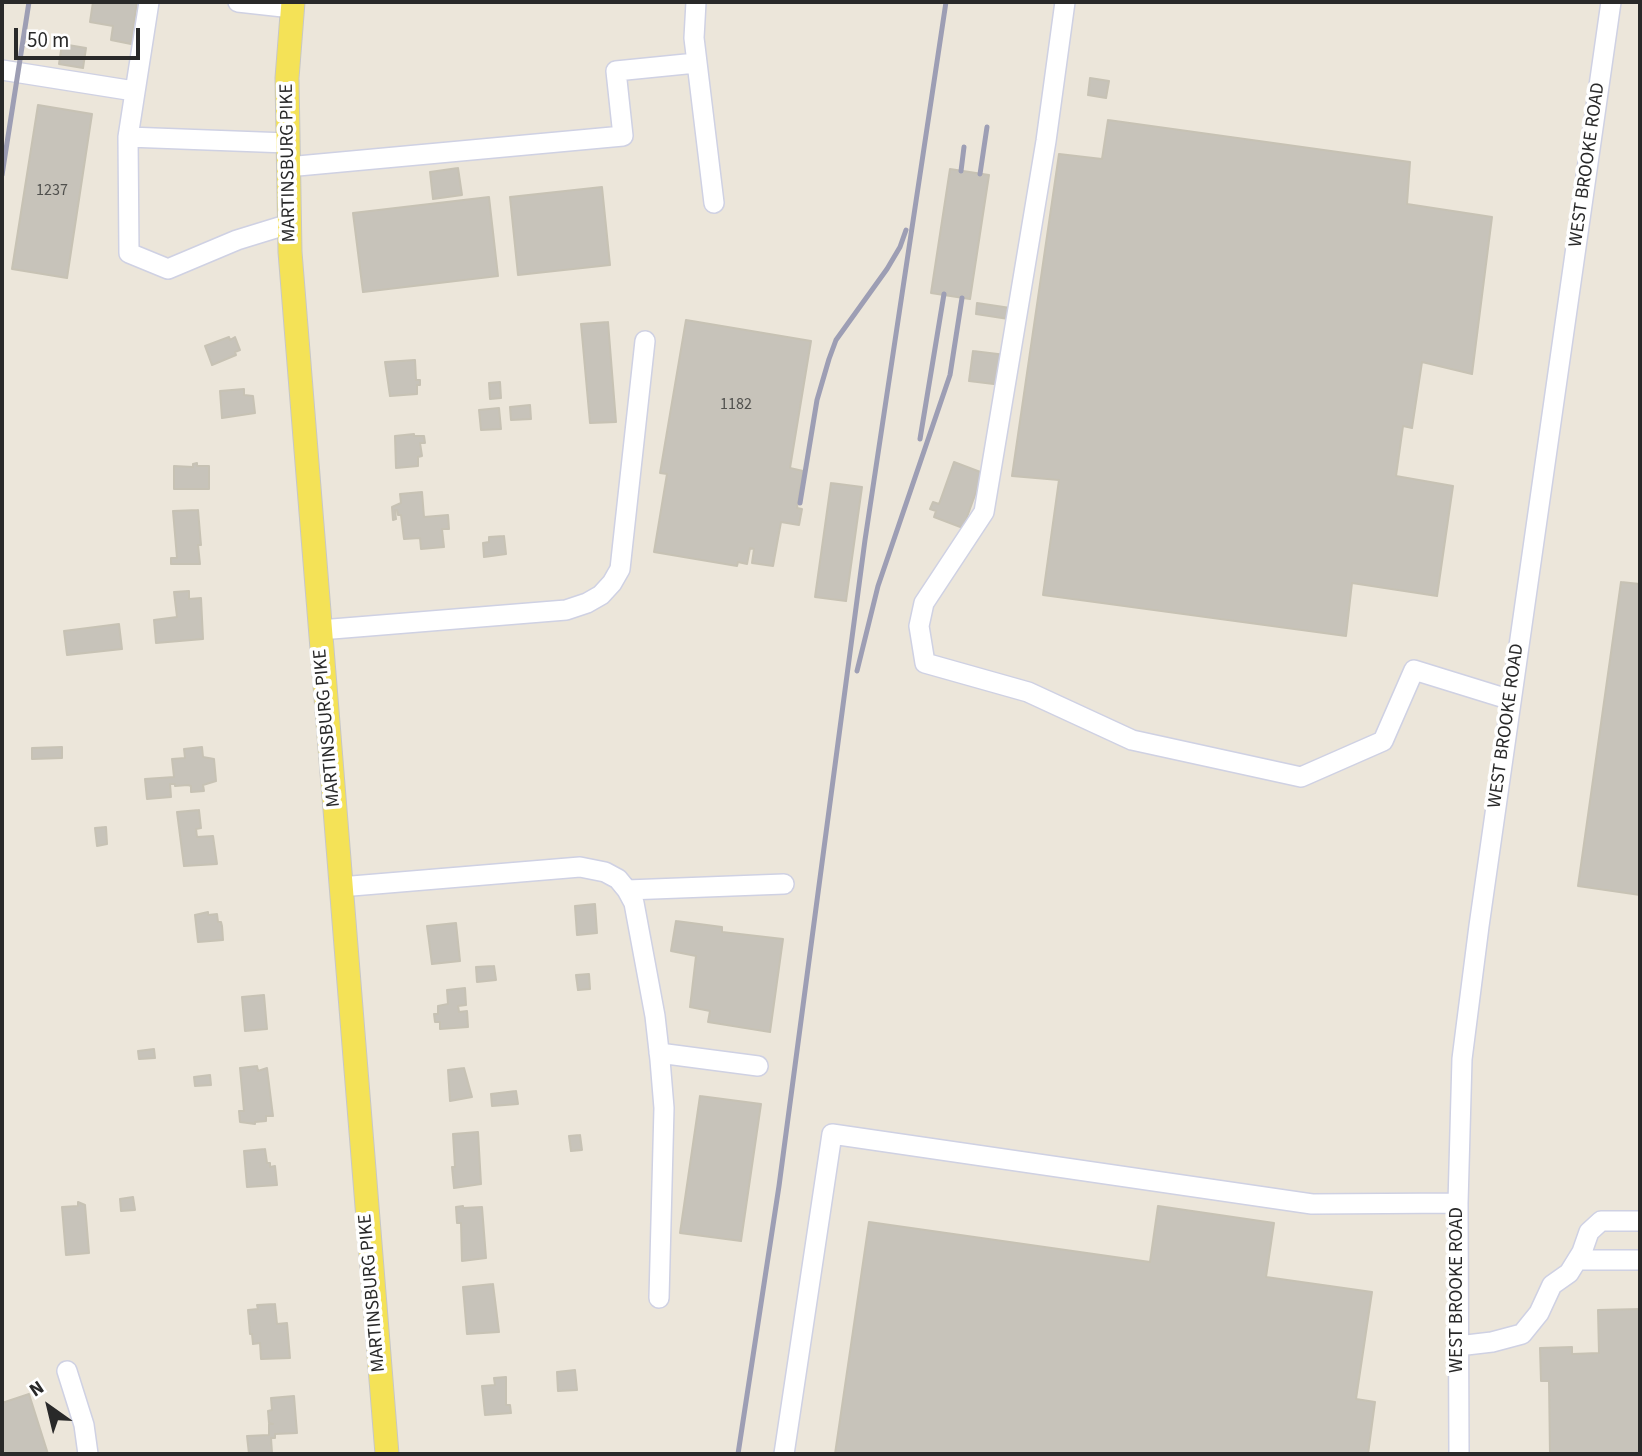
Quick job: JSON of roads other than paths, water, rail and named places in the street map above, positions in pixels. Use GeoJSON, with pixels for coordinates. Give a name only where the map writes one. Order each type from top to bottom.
{"type":"FeatureCollection","features":[{"type":"Feature","properties":{"kind":"main road","name":"MARTINSBURG PIKE"},"geometry":{"type":"LineString","coordinates":[[293,5],[287,78],[289,224],[387,1454]]}},
{"type":"Feature","properties":{"kind":"street"},"geometry":{"type":"LineString","coordinates":[[149,2],[128,137],[128,253],[168,270],[237,240],[289,224]]}},
{"type":"Feature","properties":{"kind":"street"},"geometry":{"type":"LineString","coordinates":[[238,2],[293,5]]}},
{"type":"Feature","properties":{"kind":"street"},"geometry":{"type":"LineString","coordinates":[[696,2],[696,63],[714,204]]}},
{"type":"Feature","properties":{"kind":"street"},"geometry":{"type":"LineString","coordinates":[[1065,2],[1046,141],[984,513],[924,603],[919,626],[925,663],[1028,692],[1132,740],[1301,777],[1383,741],[1414,670],[1511,700]]}},
{"type":"Feature","properties":{"kind":"street","name":"WEST BROOKE ROAD"},"geometry":{"type":"LineString","coordinates":[[1459,1454],[1458,1203],[1462,1059],[1611,2]]}},
{"type":"Feature","properties":{"kind":"street"},"geometry":{"type":"LineString","coordinates":[[287,167],[623,136],[616,71],[696,63]]}},
{"type":"Feature","properties":{"kind":"street"},"geometry":{"type":"LineString","coordinates":[[2,70],[134,91]]}},
{"type":"Feature","properties":{"kind":"street"},"geometry":{"type":"LineString","coordinates":[[128,137],[287,143]]}},
{"type":"Feature","properties":{"kind":"street"},"geometry":{"type":"LineString","coordinates":[[320,630],[566,610],[601,595],[620,569],[645,341]]}},
{"type":"Feature","properties":{"kind":"street"},"geometry":{"type":"LineString","coordinates":[[340,887],[580,867],[605,872],[618,879],[627,890],[634,903],[655,1016],[664,1108],[659,1298]]}},
{"type":"Feature","properties":{"kind":"street"},"geometry":{"type":"LineString","coordinates":[[627,890],[784,884]]}},
{"type":"Feature","properties":{"kind":"street"},"geometry":{"type":"LineString","coordinates":[[659,1053],[758,1066]]}},
{"type":"Feature","properties":{"kind":"street"},"geometry":{"type":"LineString","coordinates":[[784,1454],[832,1134],[1312,1203],[1458,1203]]}},
{"type":"Feature","properties":{"kind":"street"},"geometry":{"type":"LineString","coordinates":[[1458,1346],[1492,1342],[1522,1334],[1539,1313],[1552,1285],[1569,1273],[1589,1232],[1601,1221],[1640,1221]]}},
{"type":"Feature","properties":{"kind":"street"},"geometry":{"type":"LineString","coordinates":[[1577,1260],[1640,1259]]}},
{"type":"Feature","properties":{"kind":"street"},"geometry":{"type":"LineString","coordinates":[[67,1371],[84,1425],[88,1454]]}},
{"type":"Feature","properties":{"kind":"railway"},"geometry":{"type":"LineString","coordinates":[[2,175],[29,2]]}},
{"type":"Feature","properties":{"kind":"railway"},"geometry":{"type":"LineString","coordinates":[[738,1454],[779,1186],[865,540],[946,2]]}},
{"type":"Feature","properties":{"kind":"railway"},"geometry":{"type":"LineString","coordinates":[[980,174],[987,127]]}},
{"type":"Feature","properties":{"kind":"railway"},"geometry":{"type":"LineString","coordinates":[[961,171],[964,147]]}},
{"type":"Feature","properties":{"kind":"railway"},"geometry":{"type":"LineString","coordinates":[[800,503],[817,400],[836,340],[887,269],[906,230]]}},
{"type":"Feature","properties":{"kind":"railway"},"geometry":{"type":"LineString","coordinates":[[920,439],[944,294]]}},
{"type":"Feature","properties":{"kind":"railway"},"geometry":{"type":"LineString","coordinates":[[857,671],[878,586],[950,375],[962,298]]}}]}
